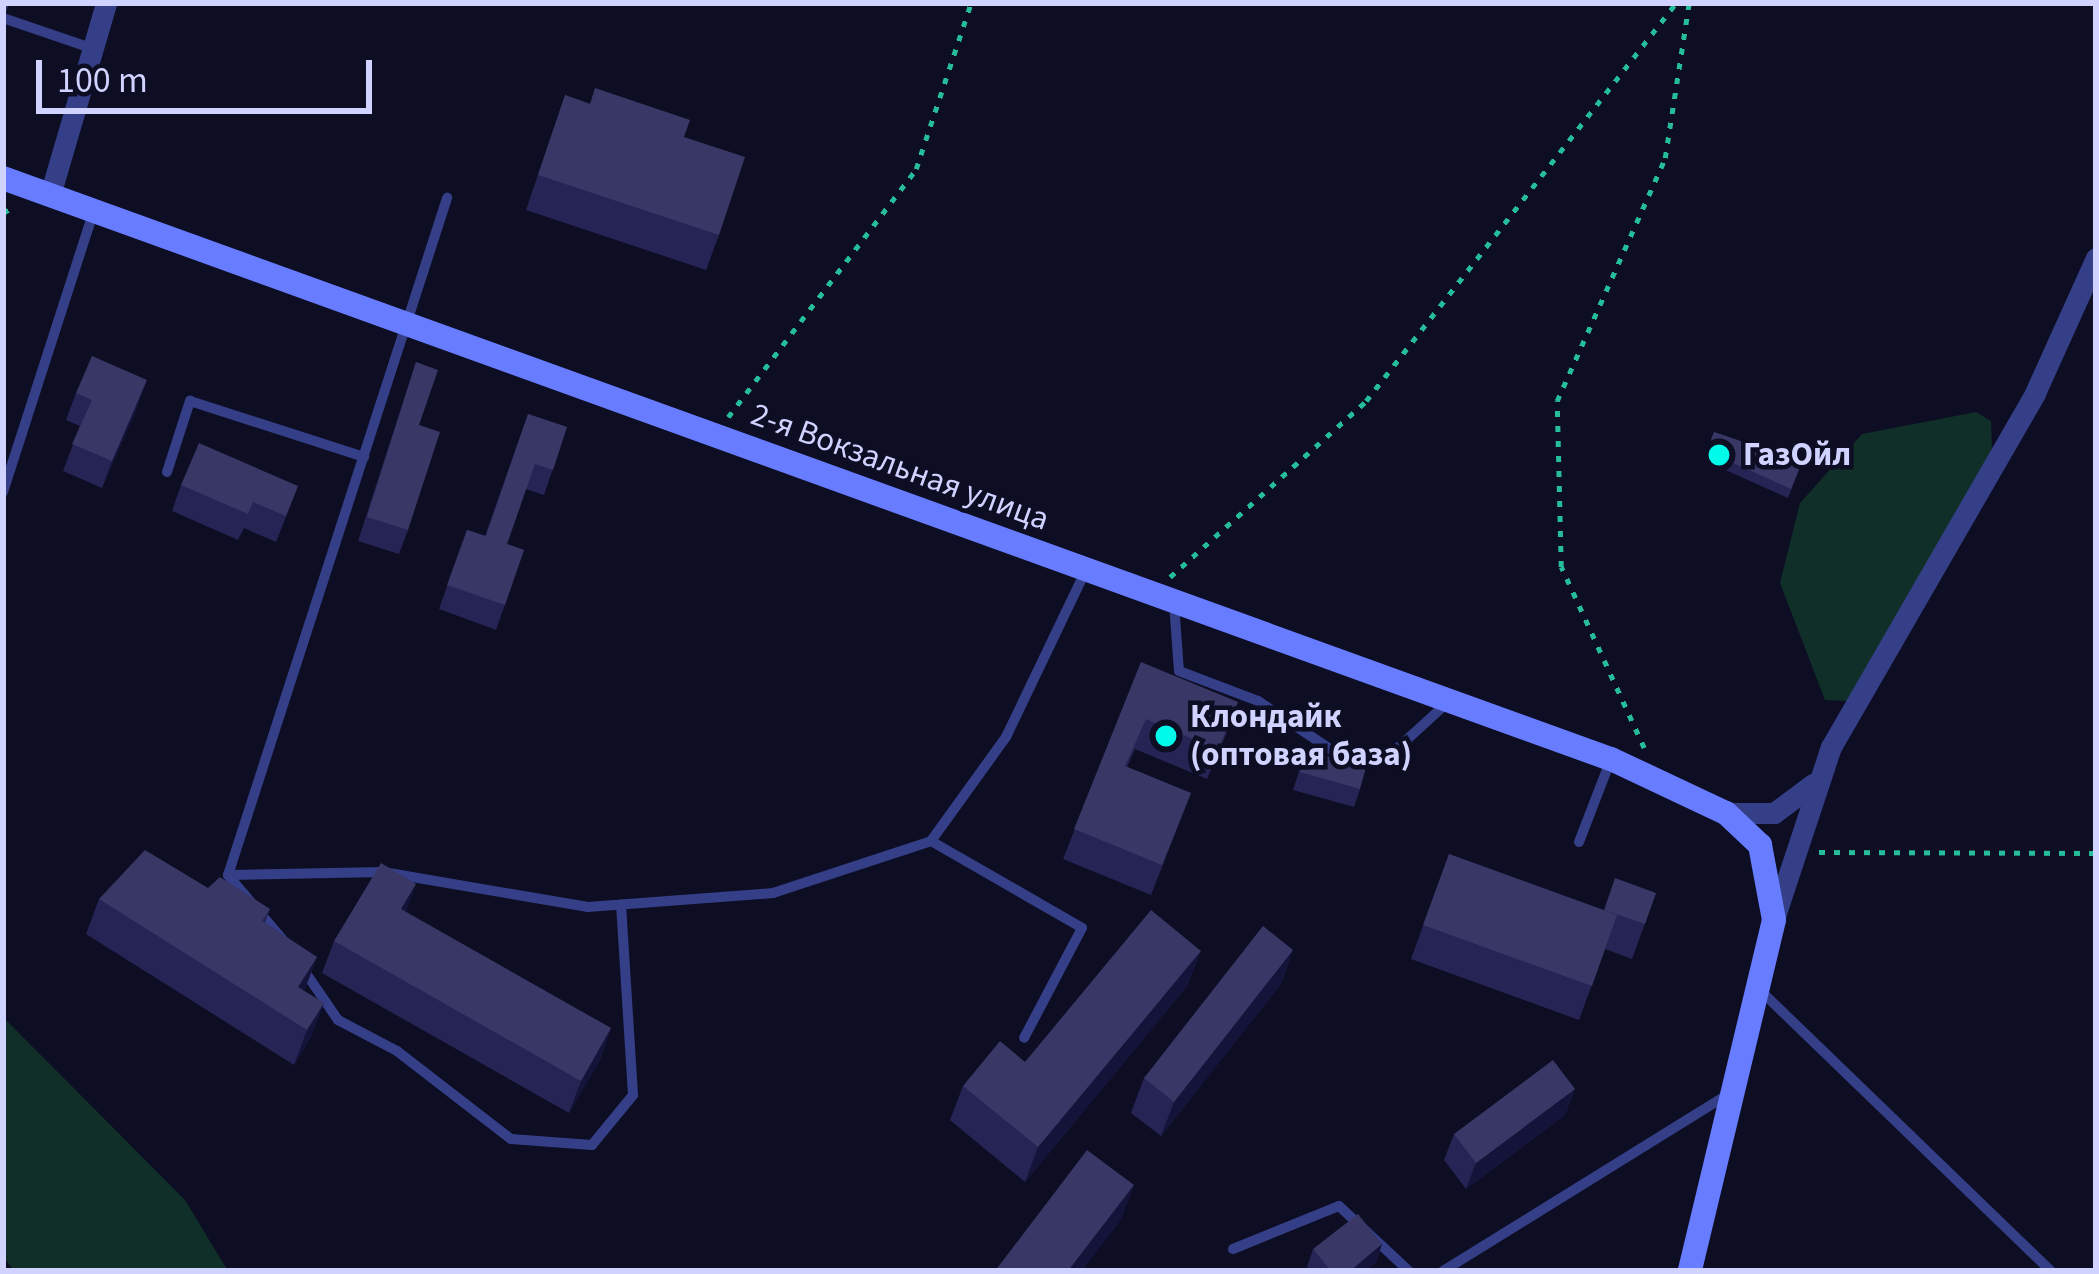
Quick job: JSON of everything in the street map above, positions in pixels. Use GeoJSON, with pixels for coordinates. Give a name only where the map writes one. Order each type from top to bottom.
{"type":"FeatureCollection","features":[{"type":"Feature","properties":{"kind":"main road","name":"2-я Вокзальная улица"},"geometry":{"type":"LineString","coordinates":[[3,178],[1611,759],[1726,813],[1760,845],[1774,920]]}},
{"type":"Feature","properties":{"kind":"main road"},"geometry":{"type":"LineString","coordinates":[[1690,1271],[1742,1086],[1764,994],[1774,920]]}},
{"type":"Feature","properties":{"kind":"street"},"geometry":{"type":"LineString","coordinates":[[50,195],[106,3]]}},
{"type":"Feature","properties":{"kind":"street"},"geometry":{"type":"LineString","coordinates":[[1774,920],[1814,784],[2035,393],[2096,258]]}},
{"type":"Feature","properties":{"kind":"street"},"geometry":{"type":"LineString","coordinates":[[1726,813],[1774,813],[1814,784]]}},
{"type":"Feature","properties":{"kind":"lane"},"geometry":{"type":"LineString","coordinates":[[3,18],[94,49]]}},
{"type":"Feature","properties":{"kind":"lane"},"geometry":{"type":"LineString","coordinates":[[228,875],[447,198]]}},
{"type":"Feature","properties":{"kind":"lane"},"geometry":{"type":"LineString","coordinates":[[3,492],[94,211]]}},
{"type":"Feature","properties":{"kind":"lane"},"geometry":{"type":"LineString","coordinates":[[167,472],[190,401],[364,457]]}},
{"type":"Feature","properties":{"kind":"lane"},"geometry":{"type":"LineString","coordinates":[[228,875],[383,872],[471,895],[621,904],[773,893],[931,841],[1006,737],[1086,569]]}},
{"type":"Feature","properties":{"kind":"lane"},"geometry":{"type":"LineString","coordinates":[[1164,595],[1179,671],[1258,701],[1330,749],[1390,755],[1449,700]]}},
{"type":"Feature","properties":{"kind":"lane"},"geometry":{"type":"LineString","coordinates":[[1579,842],[1611,759]]}},
{"type":"Feature","properties":{"kind":"lane"},"geometry":{"type":"LineString","coordinates":[[931,841],[1082,928],[1024,1038]]}},
{"type":"Feature","properties":{"kind":"lane"},"geometry":{"type":"LineString","coordinates":[[228,875],[338,1020],[512,1139],[592,1145],[633,1095],[621,904]]}},
{"type":"Feature","properties":{"kind":"lane"},"geometry":{"type":"LineString","coordinates":[[1764,994],[2051,1271]]}},
{"type":"Feature","properties":{"kind":"lane"},"geometry":{"type":"LineString","coordinates":[[1443,1271],[1742,1086]]}},
{"type":"Feature","properties":{"kind":"lane"},"geometry":{"type":"LineString","coordinates":[[1233,1249],[1340,1206],[1409,1271]]}},
{"type":"Feature","properties":{"kind":"path"},"geometry":{"type":"LineString","coordinates":[[711,434],[916,169],[971,3]]}},
{"type":"Feature","properties":{"kind":"path"},"geometry":{"type":"LineString","coordinates":[[1164,595],[1366,401],[1676,3]]}},
{"type":"Feature","properties":{"kind":"path"},"geometry":{"type":"LineString","coordinates":[[1671,787],[1601,673],[1561,567],[1557,401],[1665,158],[1689,3]]}},
{"type":"Feature","properties":{"kind":"path"},"geometry":{"type":"LineString","coordinates":[[1796,847],[1857,860],[2096,853]]}},
{"type":"Feature","properties":{"kind":"green space"},"geometry":{"type":"Polygon","coordinates":[[[1976,412],[1991,421],[1992,450],[1847,701],[1825,700],[1780,583],[1800,503],[1862,434],[1976,412]]]}},
{"type":"Feature","properties":{"kind":"green space"},"geometry":{"type":"Polygon","coordinates":[[[3,1017],[185,1200],[228,1271],[14,1271],[3,1256],[3,1017]]]}},
{"type":"Feature","properties":{"kind":"building"},"geometry":{"type":"Polygon","coordinates":[[[595,88],[690,120],[684,137],[745,157],[719,235],[538,175],[565,95],[590,104],[595,88]]]}},
{"type":"Feature","properties":{"kind":"building"},"geometry":{"type":"Polygon","coordinates":[[[92,356],[147,380],[112,461],[72,444],[92,400],[76,393],[92,356]]]}},
{"type":"Feature","properties":{"kind":"building"},"geometry":{"type":"Polygon","coordinates":[[[416,362],[438,370],[419,425],[440,432],[408,530],[367,517],[416,362]]]}},
{"type":"Feature","properties":{"kind":"building"},"geometry":{"type":"Polygon","coordinates":[[[528,414],[567,427],[553,470],[535,464],[507,544],[524,550],[505,605],[447,585],[467,530],[486,536],[528,414]]]}},
{"type":"Feature","properties":{"kind":"building"},"geometry":{"type":"Polygon","coordinates":[[[1714,432],[1802,462],[1791,489],[1707,451],[1714,432]]]}},
{"type":"Feature","properties":{"kind":"building"},"geometry":{"type":"Polygon","coordinates":[[[199,443],[298,486],[286,516],[253,502],[248,514],[181,485],[199,443]]]}},
{"type":"Feature","properties":{"kind":"building"},"geometry":{"type":"Polygon","coordinates":[[[1141,662],[1238,702],[1218,750],[1146,719],[1125,766],[1191,793],[1162,865],[1074,829],[1141,662]]]}},
{"type":"Feature","properties":{"kind":"building"},"geometry":{"type":"Polygon","coordinates":[[[1306,750],[1366,767],[1360,789],[1300,772],[1306,750]]]}},
{"type":"Feature","properties":{"kind":"building"},"geometry":{"type":"Polygon","coordinates":[[[145,850],[208,888],[220,877],[270,909],[262,921],[317,957],[298,987],[324,1003],[307,1030],[99,899],[145,850]]]}},
{"type":"Feature","properties":{"kind":"building"},"geometry":{"type":"Polygon","coordinates":[[[1449,854],[1617,915],[1592,986],[1423,925],[1449,854]]]}},
{"type":"Feature","properties":{"kind":"building"},"geometry":{"type":"Polygon","coordinates":[[[381,863],[416,884],[401,909],[611,1028],[581,1081],[334,941],[381,863]]]}},
{"type":"Feature","properties":{"kind":"building"},"geometry":{"type":"Polygon","coordinates":[[[1615,878],[1656,893],[1645,924],[1604,910],[1615,878]]]}},
{"type":"Feature","properties":{"kind":"building"},"geometry":{"type":"Polygon","coordinates":[[[1151,910],[1201,951],[1038,1147],[963,1086],[1000,1041],[1025,1062],[1151,910]]]}},
{"type":"Feature","properties":{"kind":"building"},"geometry":{"type":"Polygon","coordinates":[[[1263,926],[1293,950],[1174,1102],[1144,1078],[1263,926]]]}},
{"type":"Feature","properties":{"kind":"building"},"geometry":{"type":"Polygon","coordinates":[[[1553,1060],[1575,1089],[1476,1163],[1454,1134],[1553,1060]]]}},
{"type":"Feature","properties":{"kind":"building"},"geometry":{"type":"Polygon","coordinates":[[[1087,1150],[1134,1185],[1068,1271],[995,1271],[1087,1150]]]}},
{"type":"Feature","properties":{"kind":"building"},"geometry":{"type":"Polygon","coordinates":[[[1358,1214],[1382,1244],[1350,1271],[1331,1271],[1313,1249],[1358,1214]]]}},
{"type":"Feature","properties":{"kind":"place","name":"ГазОйл"},"geometry":{"type":"Point","coordinates":[1719,455]}},
{"type":"Feature","properties":{"kind":"place","name":"Клондайк (оптовая база)"},"geometry":{"type":"Point","coordinates":[1166,736]}}]}
